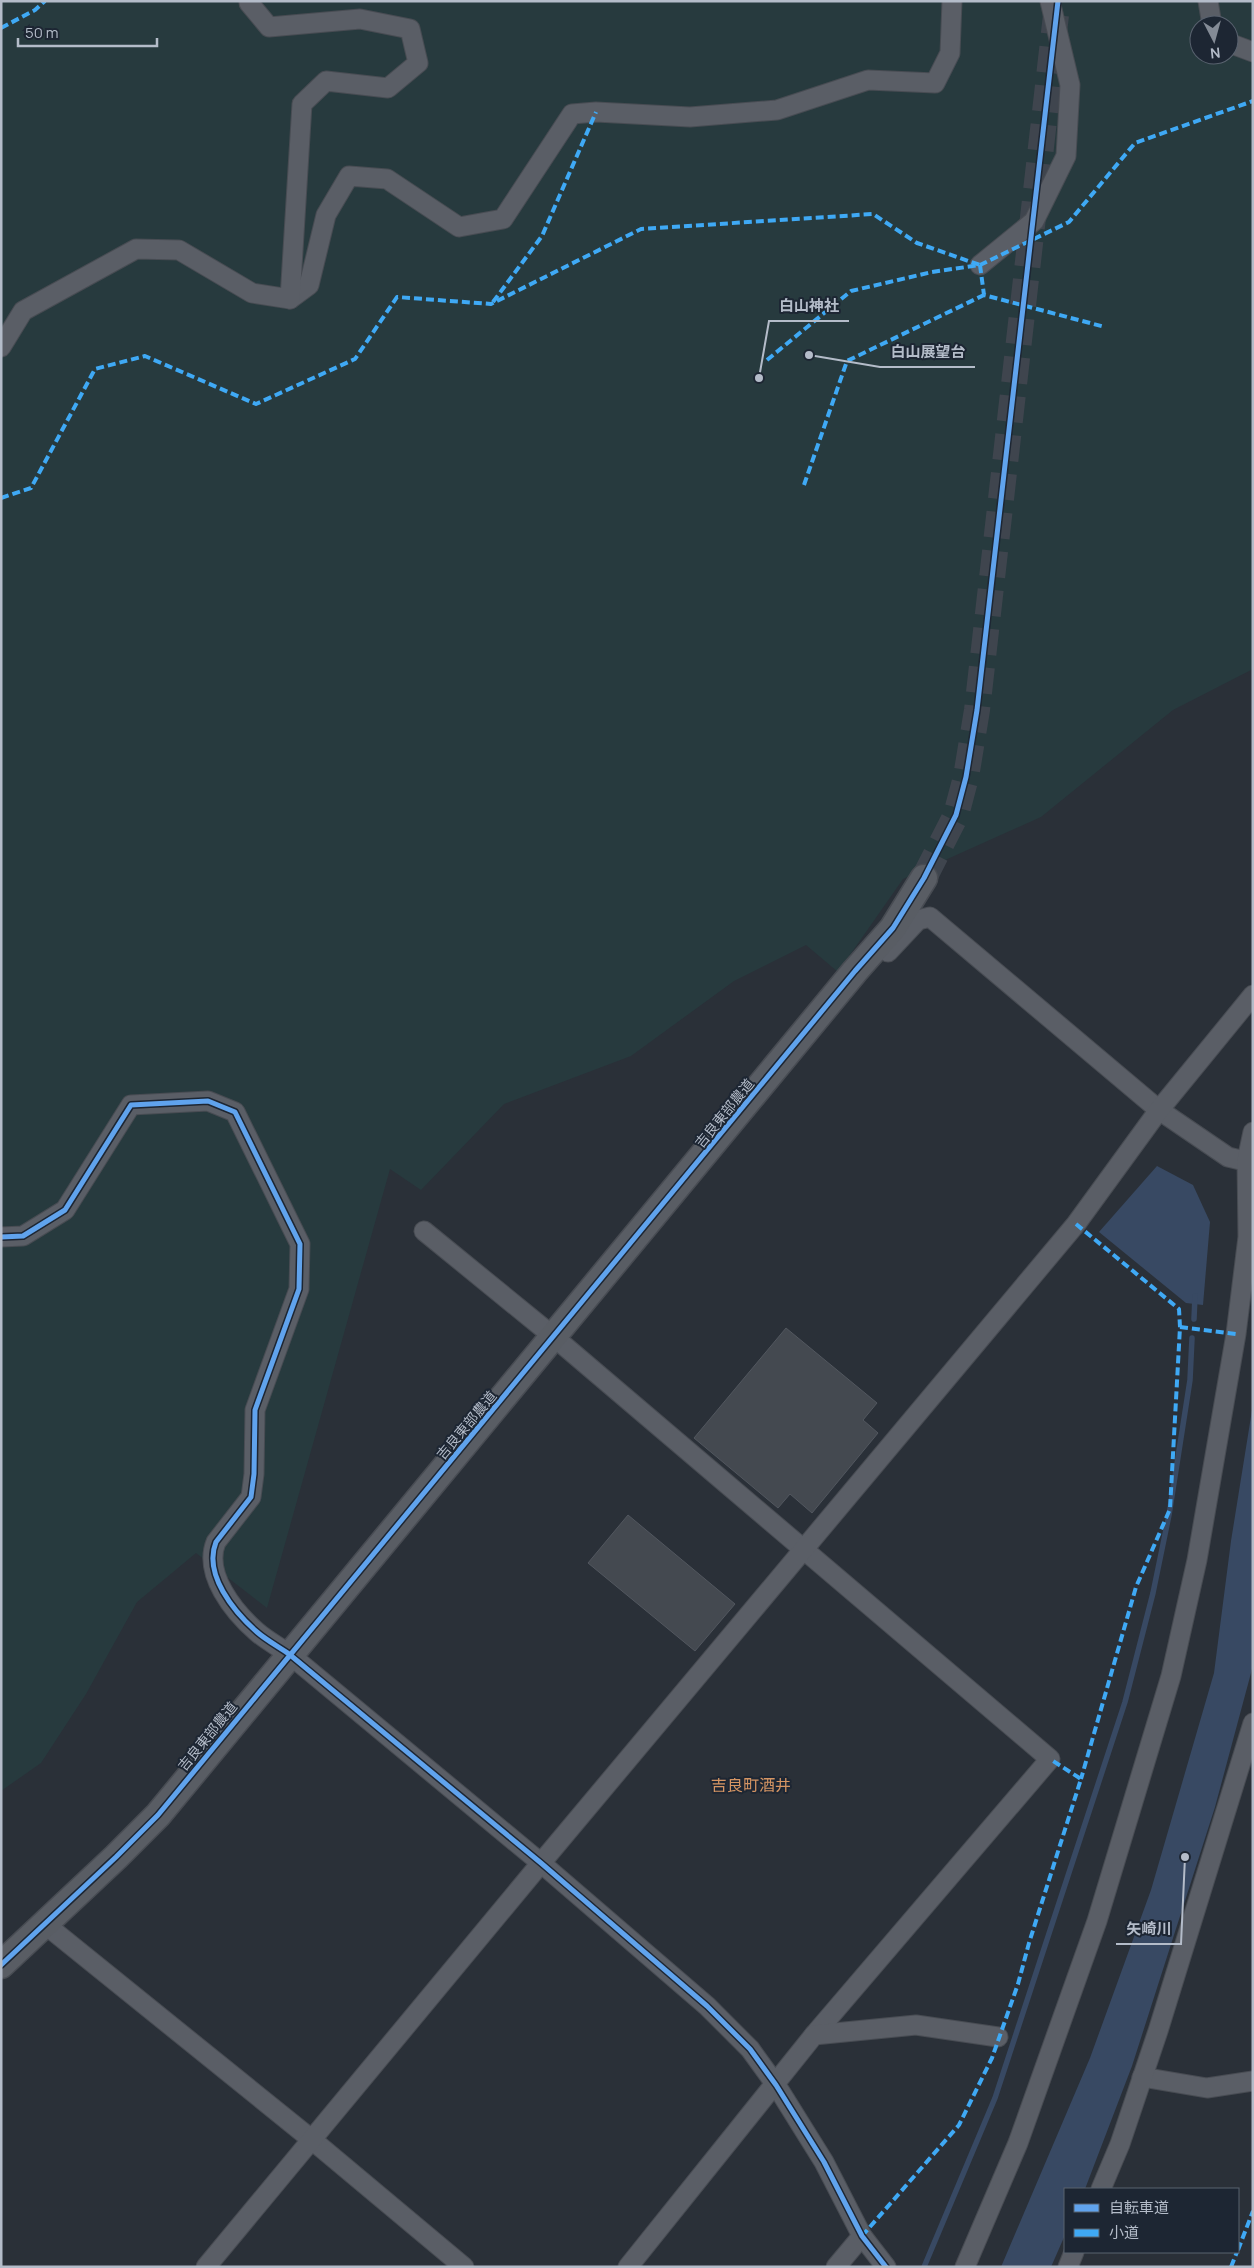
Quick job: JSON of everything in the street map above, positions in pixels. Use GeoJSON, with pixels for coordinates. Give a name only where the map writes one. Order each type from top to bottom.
{"type":"FeatureCollection","features":[{"type":"Feature","properties":{"kind":"street"},"geometry":{"type":"LineString","coordinates":[[249,1],[249,4],[270,27],[360,19],[410,28],[418,63],[388,88],[326,81],[302,104],[290,299]]}},
{"type":"Feature","properties":{"kind":"street"},"geometry":{"type":"LineString","coordinates":[[1,347],[23,311],[136,249],[179,250],[252,293],[290,299],[308,285],[326,215],[349,176],[387,179],[459,227],[503,219],[572,114],[596,112],[690,117],[776,110],[868,80],[935,83],[950,53],[952,1]]}},
{"type":"Feature","properties":{"kind":"street"},"geometry":{"type":"LineString","coordinates":[[980,265],[1034,221],[1066,156],[1070,85],[1050,1]]}},
{"type":"Feature","properties":{"kind":"street"},"geometry":{"type":"LineString","coordinates":[[1208,1],[1210,15]]}},
{"type":"Feature","properties":{"kind":"street"},"geometry":{"type":"LineString","coordinates":[[1239,47],[1253,52]]}},
{"type":"Feature","properties":{"kind":"street","name":"吉良東部農道"},"geometry":{"type":"LineString","coordinates":[[1,1965],[46,1925],[158,1815],[289,1654],[855,971],[893,928],[924,878]]}},
{"type":"Feature","properties":{"kind":"street"},"geometry":{"type":"LineString","coordinates":[[855,971],[873,968],[918,920],[930,918],[1159,1110],[1228,1157],[1250,1162]]}},
{"type":"Feature","properties":{"kind":"street"},"geometry":{"type":"LineString","coordinates":[[206,2267],[541,1863],[1076,1224],[1159,1110],[1253,995]]}},
{"type":"Feature","properties":{"kind":"street"},"geometry":{"type":"LineString","coordinates":[[1,1237],[23,1236],[65,1210],[131,1105],[208,1101],[235,1112],[300,1244],[299,1290],[254,1410],[254,1474],[251,1497],[216,1542],[212,1550],[214,1570],[222,1591],[258,1633],[289,1654],[541,1863],[707,2006],[750,2049],[776,2085],[824,2162],[862,2236],[886,2267]]}},
{"type":"Feature","properties":{"kind":"street"},"geometry":{"type":"LineString","coordinates":[[965,2267],[1018,2143],[1097,1921],[1170,1676],[1197,1560],[1236,1334],[1248,1237],[1250,1162],[1253,1132]]}},
{"type":"Feature","properties":{"kind":"street"},"geometry":{"type":"LineString","coordinates":[[424,1231],[554,1336],[1050,1759],[814,2035],[776,2085],[628,2267]]}},
{"type":"Feature","properties":{"kind":"street"},"geometry":{"type":"LineString","coordinates":[[1101,2188],[1120,2144],[1142,2077],[1253,1723]]}},
{"type":"Feature","properties":{"kind":"street"},"geometry":{"type":"LineString","coordinates":[[46,1925],[311,2139],[464,2267]]}},
{"type":"Feature","properties":{"kind":"street"},"geometry":{"type":"LineString","coordinates":[[814,2035],[916,2026],[998,2037]]}},
{"type":"Feature","properties":{"kind":"street"},"geometry":{"type":"LineString","coordinates":[[1142,2077],[1207,2088],[1253,2081]]}},
{"type":"Feature","properties":{"kind":"street"},"geometry":{"type":"LineString","coordinates":[[836,2267],[862,2236]]}},
{"type":"Feature","properties":{"kind":"street"},"geometry":{"type":"LineString","coordinates":[[1068,2267],[1074,2253]]}},
{"type":"Feature","properties":{"kind":"green space"},"geometry":{"type":"Polygon","coordinates":[[[1,1],[1253,1],[1253,669],[1173,710],[1041,817],[903,879],[838,972],[806,945],[734,981],[631,1056],[504,1104],[421,1190],[390,1169],[267,1608],[196,1553],[137,1602],[86,1694],[41,1763],[1,1791],[1,1]]]}},
{"type":"Feature","properties":{"kind":"water"},"geometry":{"type":"Polygon","coordinates":[[[1157,1166],[1193,1185],[1210,1222],[1203,1305],[1186,1303],[1099,1232],[1157,1166]]]}},
{"type":"Feature","properties":{"kind":"water"},"geometry":{"type":"Polygon","coordinates":[[[1253,1404],[1253,1664],[1215,1807],[1132,2066],[1085,2188],[1064,2188],[1064,2237],[1051,2267],[1001,2267],[1090,2058],[1151,1890],[1214,1673],[1231,1541],[1253,1404]]]}},
{"type":"Feature","properties":{"kind":"building"},"geometry":{"type":"Polygon","coordinates":[[[786,1328],[877,1403],[863,1420],[878,1433],[812,1513],[790,1494],[778,1508],[694,1438],[786,1328]]]}},
{"type":"Feature","properties":{"kind":"building"},"geometry":{"type":"Polygon","coordinates":[[[628,1515],[735,1604],[695,1651],[588,1563],[628,1515]]]}},
{"type":"Feature","properties":{"kind":"waterway"},"geometry":{"type":"LineString","coordinates":[[1194,1319],[1195,1296]]}},
{"type":"Feature","properties":{"kind":"waterway"},"geometry":{"type":"LineString","coordinates":[[924,2267],[995,2098],[1125,1702],[1153,1593],[1169,1515],[1190,1380],[1192,1338]]}},
{"type":"Feature","properties":{"kind":"tunnel"},"geometry":{"type":"LineString","coordinates":[[924,878],[956,815],[966,777],[977,710],[1056,15]]}},
{"type":"Feature","properties":{"kind":"marked path"},"geometry":{"type":"LineString","coordinates":[[1,28],[35,10],[45,1]]}},
{"type":"Feature","properties":{"kind":"marked path"},"geometry":{"type":"LineString","coordinates":[[767,360],[851,291],[932,272],[980,265],[1069,222],[1135,143],[1253,101]]}},
{"type":"Feature","properties":{"kind":"marked path"},"geometry":{"type":"LineString","coordinates":[[493,302],[542,236],[596,112]]}},
{"type":"Feature","properties":{"kind":"marked path"},"geometry":{"type":"LineString","coordinates":[[1,498],[31,488],[95,369],[145,356],[256,404],[355,359],[397,297],[491,304],[641,229],[873,214],[917,243],[980,265]]}},
{"type":"Feature","properties":{"kind":"marked path"},"geometry":{"type":"LineString","coordinates":[[980,265],[984,295],[1105,327]]}},
{"type":"Feature","properties":{"kind":"marked path"},"geometry":{"type":"LineString","coordinates":[[804,485],[847,361],[984,295]]}},
{"type":"Feature","properties":{"kind":"marked path"},"geometry":{"type":"LineString","coordinates":[[1076,1224],[1179,1309],[1180,1327],[1170,1509],[1136,1587],[1081,1779]]}},
{"type":"Feature","properties":{"kind":"marked path"},"geometry":{"type":"LineString","coordinates":[[1180,1327],[1236,1334]]}},
{"type":"Feature","properties":{"kind":"marked path"},"geometry":{"type":"LineString","coordinates":[[862,2236],[959,2125],[992,2058],[1018,1984],[1029,1943],[1081,1779],[1050,1759]]}},
{"type":"Feature","properties":{"kind":"marked path"},"geometry":{"type":"LineString","coordinates":[[1239,2247],[1253,2211]]}},
{"type":"Feature","properties":{"kind":"marked path"},"geometry":{"type":"LineString","coordinates":[[1231,2267],[1237,2253]]}},
{"type":"Feature","properties":{"kind":"cycle path"},"geometry":{"type":"LineString","coordinates":[[1,1965],[158,1815],[855,971],[893,928],[924,878],[956,815],[966,777],[977,710],[1058,1]]}},
{"type":"Feature","properties":{"kind":"cycle path"},"geometry":{"type":"LineString","coordinates":[[1,1237],[23,1236],[65,1210],[131,1105],[208,1101],[235,1112],[300,1244],[299,1289],[255,1410],[254,1474],[251,1497],[216,1542],[213,1554],[214,1567],[223,1592],[239,1614],[257,1632],[289,1654],[541,1863],[707,2006],[750,2049],[776,2085],[824,2162],[862,2236],[886,2267]]}},
{"type":"Feature","properties":{"kind":"place","name":"白山展望台"},"geometry":{"type":"Point","coordinates":[809,355]}},
{"type":"Feature","properties":{"kind":"place","name":"白山神社"},"geometry":{"type":"Point","coordinates":[759,378]}},
{"type":"Feature","properties":{"kind":"place","name":"矢崎川"},"geometry":{"type":"Point","coordinates":[1185,1857]}},
{"type":"Feature","properties":{"kind":"district","name":"吉良町酒井"},"geometry":{"type":"Point","coordinates":[751,1785]}}]}
